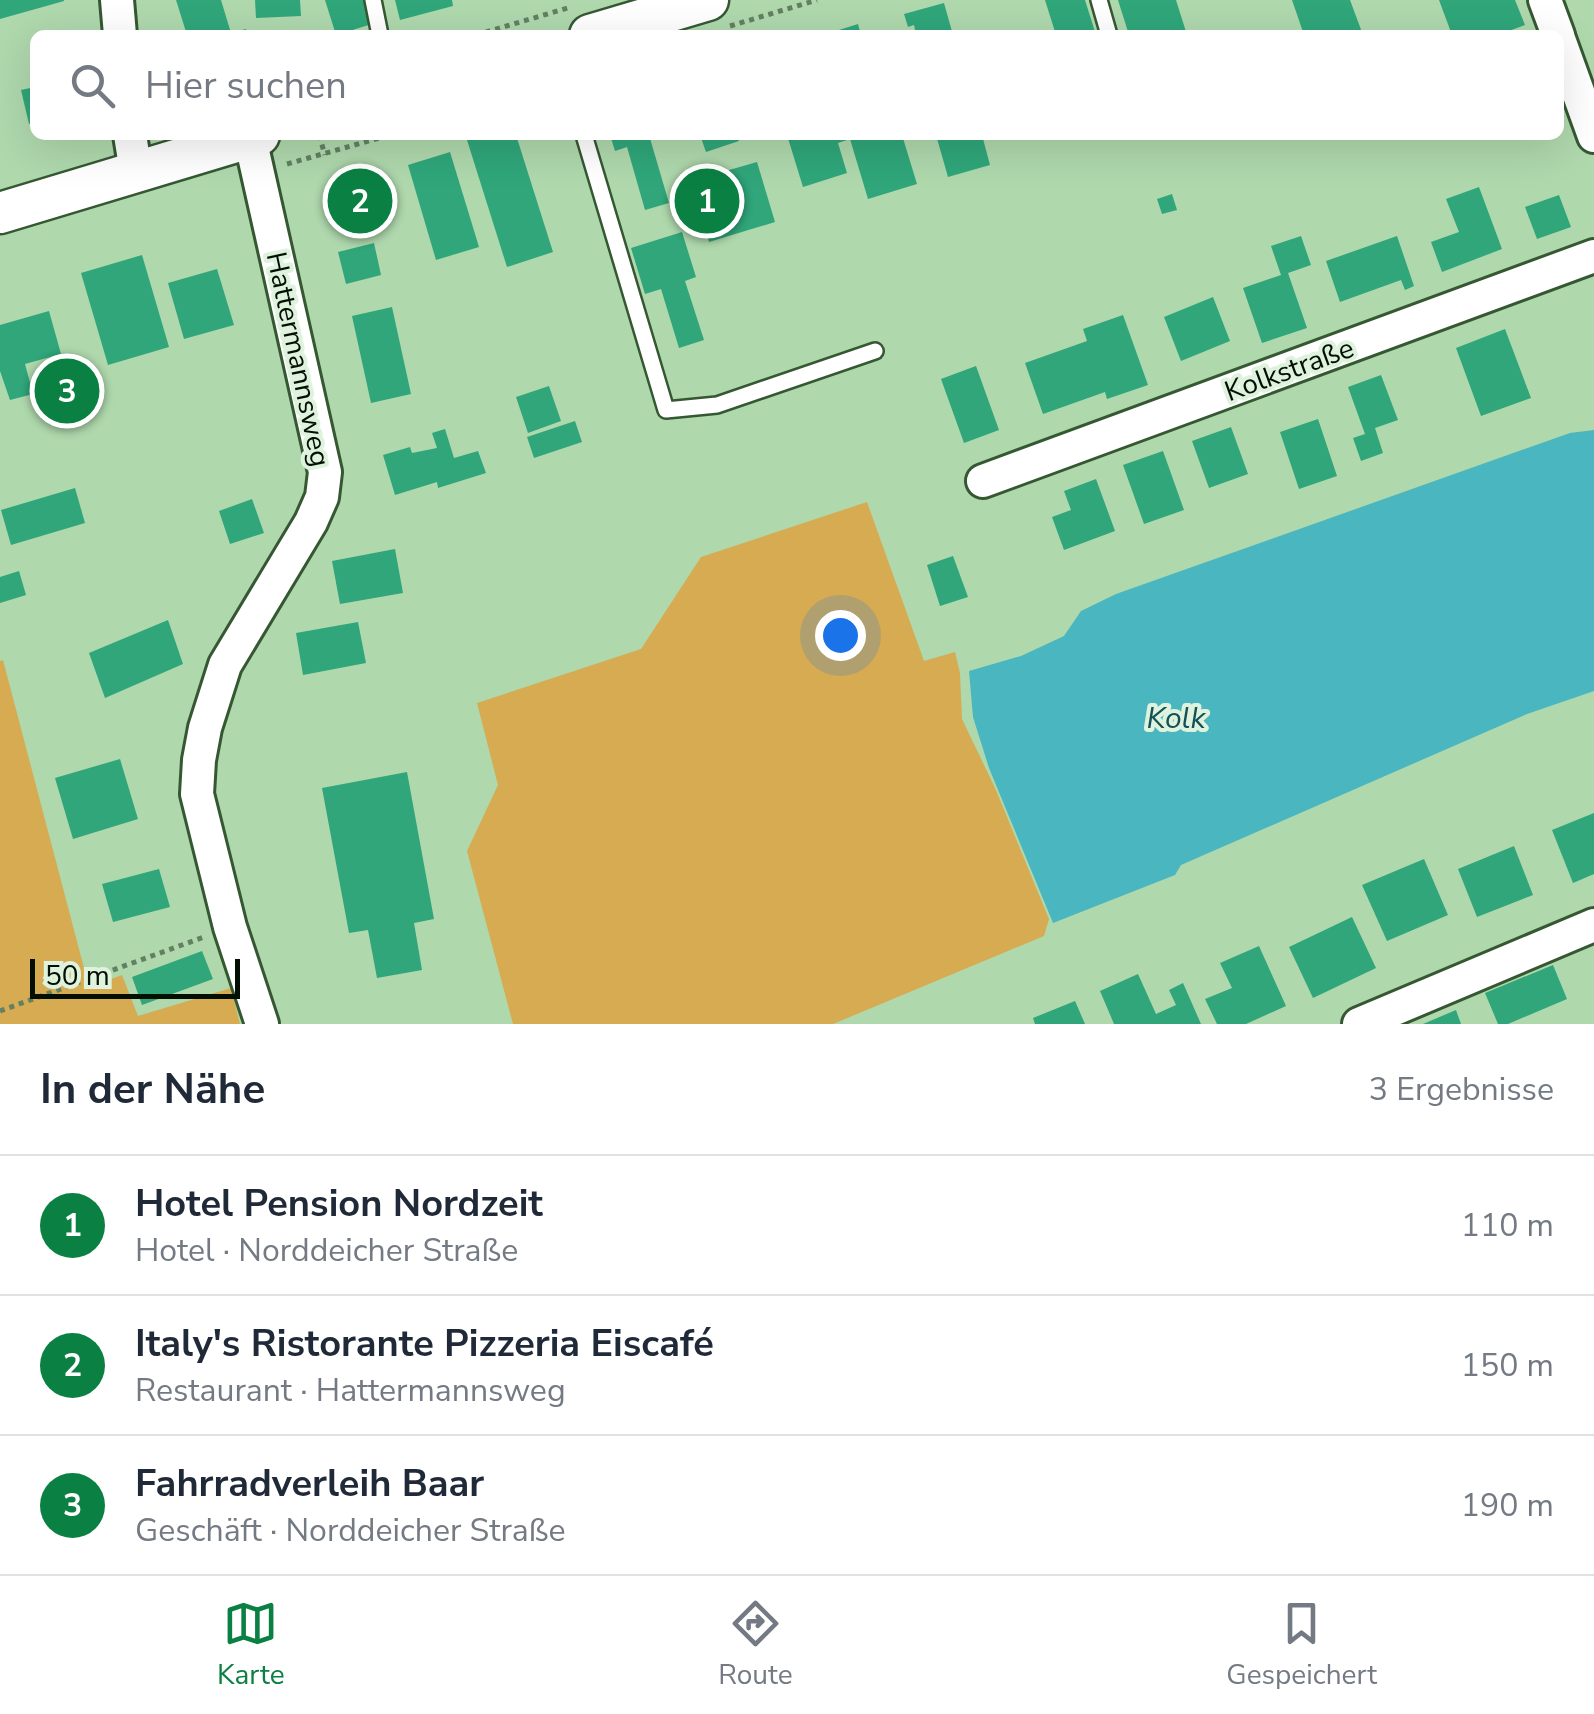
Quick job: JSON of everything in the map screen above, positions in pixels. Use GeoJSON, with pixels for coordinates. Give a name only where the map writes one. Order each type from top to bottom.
{"type":"FeatureCollection","features":[{"type":"Feature","properties":{"kind":"street"},"geometry":{"type":"LineString","coordinates":[[117,0],[120,30]]}},
{"type":"Feature","properties":{"kind":"street"},"geometry":{"type":"LineString","coordinates":[[1545,0],[1556,30]]}},
{"type":"Feature","properties":{"kind":"street"},"geometry":{"type":"LineString","coordinates":[[583,20],[711,15]]}},
{"type":"Feature","properties":{"kind":"street"},"geometry":{"type":"LineString","coordinates":[[1564,54],[1594,136]]}},
{"type":"Feature","properties":{"kind":"street"},"geometry":{"type":"LineString","coordinates":[[0,213],[133,153],[255,148]]}},
{"type":"Feature","properties":{"kind":"street","name":"Hattermannsweg"},"geometry":{"type":"LineString","coordinates":[[255,148],[325,472],[322,497],[311,522],[226,665],[205,728],[197,794],[230,927],[262,1024]]}},
{"type":"Feature","properties":{"kind":"street","name":"Kolkstraße"},"geometry":{"type":"LineString","coordinates":[[983,481],[1594,256]]}},
{"type":"Feature","properties":{"kind":"street"},"geometry":{"type":"LineString","coordinates":[[1359,1024],[1594,924]]}},
{"type":"Feature","properties":{"kind":"lane"},"geometry":{"type":"LineString","coordinates":[[373,0],[379,30]]}},
{"type":"Feature","properties":{"kind":"lane"},"geometry":{"type":"LineString","coordinates":[[1099,0],[1108,30]]}},
{"type":"Feature","properties":{"kind":"lane"},"geometry":{"type":"LineString","coordinates":[[585,140],[666,410],[717,405],[875,351]]}},
{"type":"Feature","properties":{"kind":"path"},"geometry":{"type":"LineString","coordinates":[[711,15],[816,0]]}},
{"type":"Feature","properties":{"kind":"path"},"geometry":{"type":"LineString","coordinates":[[512,30],[583,20]]}},
{"type":"Feature","properties":{"kind":"path"},"geometry":{"type":"LineString","coordinates":[[321,140],[325,154]]}},
{"type":"Feature","properties":{"kind":"path"},"geometry":{"type":"LineString","coordinates":[[255,148],[325,154],[373,140]]}},
{"type":"Feature","properties":{"kind":"path"},"geometry":{"type":"LineString","coordinates":[[0,1011],[230,927]]}},
{"type":"Feature","properties":{"kind":"shaded area"},"geometry":{"type":"Polygon","coordinates":[[[867,502],[924,661],[955,652],[962,719],[1049,919],[1044,936],[833,1024],[513,1024],[467,851],[498,785],[477,703],[641,649],[701,557],[867,502]]]}},
{"type":"Feature","properties":{"kind":"shaded area"},"geometry":{"type":"Polygon","coordinates":[[[3,660],[89,987],[122,975],[138,1016],[231,988],[240,1024],[0,1024],[3,660]]]}},
{"type":"Feature","properties":{"kind":"water","name":"Kolk"},"geometry":{"type":"Polygon","coordinates":[[[1594,430],[1594,691],[1527,714],[1181,865],[1175,875],[1053,923],[989,768],[973,717],[969,671],[1021,656],[1064,636],[1081,611],[1116,594],[1570,433],[1594,430]]]}},
{"type":"Feature","properties":{"kind":"building"},"geometry":{"type":"Polygon","coordinates":[[[0,0],[64,0],[64,1],[0,19],[0,0]]]}},
{"type":"Feature","properties":{"kind":"building"},"geometry":{"type":"Polygon","coordinates":[[[176,0],[221,0],[230,30],[185,30],[176,0]]]}},
{"type":"Feature","properties":{"kind":"building"},"geometry":{"type":"Polygon","coordinates":[[[255,0],[300,0],[301,16],[256,18],[255,0]]]}},
{"type":"Feature","properties":{"kind":"building"},"geometry":{"type":"Polygon","coordinates":[[[325,0],[365,0],[372,24],[334,30],[325,0]]]}},
{"type":"Feature","properties":{"kind":"building"},"geometry":{"type":"Polygon","coordinates":[[[395,0],[452,0],[453,6],[400,20],[395,0]]]}},
{"type":"Feature","properties":{"kind":"building"},"geometry":{"type":"Polygon","coordinates":[[[1045,0],[1085,0],[1094,30],[1054,30],[1045,0]]]}},
{"type":"Feature","properties":{"kind":"building"},"geometry":{"type":"Polygon","coordinates":[[[1118,0],[1176,0],[1185,30],[1127,30],[1118,0]]]}},
{"type":"Feature","properties":{"kind":"building"},"geometry":{"type":"Polygon","coordinates":[[[1292,0],[1350,0],[1361,30],[1302,30],[1292,0]]]}},
{"type":"Feature","properties":{"kind":"building"},"geometry":{"type":"Polygon","coordinates":[[[1439,0],[1515,0],[1525,25],[1512,30],[1450,30],[1439,0]]]}},
{"type":"Feature","properties":{"kind":"building"},"geometry":{"type":"Polygon","coordinates":[[[944,3],[952,30],[915,30],[914,25],[908,27],[904,14],[944,3]]]}},
{"type":"Feature","properties":{"kind":"building"},"geometry":{"type":"Polygon","coordinates":[[[858,24],[860,30],[839,30],[858,24]]]}},
{"type":"Feature","properties":{"kind":"building"},"geometry":{"type":"Polygon","coordinates":[[[30,88],[30,124],[29,124],[21,90],[30,88]]]}},
{"type":"Feature","properties":{"kind":"building"},"geometry":{"type":"Polygon","coordinates":[[[467,140],[518,140],[553,252],[507,267],[467,140]]]}},
{"type":"Feature","properties":{"kind":"building"},"geometry":{"type":"Polygon","coordinates":[[[612,140],[650,140],[669,203],[645,210],[627,147],[615,151],[612,140]]]}},
{"type":"Feature","properties":{"kind":"building"},"geometry":{"type":"Polygon","coordinates":[[[702,140],[739,141],[706,152],[702,140]]]}},
{"type":"Feature","properties":{"kind":"building"},"geometry":{"type":"Polygon","coordinates":[[[789,140],[847,140],[838,143],[847,173],[803,187],[789,140]]]}},
{"type":"Feature","properties":{"kind":"building"},"geometry":{"type":"Polygon","coordinates":[[[850,140],[904,140],[917,184],[868,199],[850,140]]]}},
{"type":"Feature","properties":{"kind":"building"},"geometry":{"type":"Polygon","coordinates":[[[937,140],[983,140],[990,165],[948,177],[937,140]]]}},
{"type":"Feature","properties":{"kind":"building"},"geometry":{"type":"Polygon","coordinates":[[[450,152],[479,247],[436,260],[408,165],[450,152]]]}},
{"type":"Feature","properties":{"kind":"building"},"geometry":{"type":"Polygon","coordinates":[[[757,162],[775,222],[709,242],[691,181],[757,162]]]}},
{"type":"Feature","properties":{"kind":"building"},"geometry":{"type":"Polygon","coordinates":[[[385,174],[393,216],[335,228],[327,186],[385,174]]]}},
{"type":"Feature","properties":{"kind":"building"},"geometry":{"type":"Polygon","coordinates":[[[1479,187],[1502,249],[1442,272],[1431,242],[1459,232],[1446,199],[1479,187]]]}},
{"type":"Feature","properties":{"kind":"building"},"geometry":{"type":"Polygon","coordinates":[[[1172,194],[1177,210],[1162,214],[1157,199],[1172,194]]]}},
{"type":"Feature","properties":{"kind":"building"},"geometry":{"type":"Polygon","coordinates":[[[1559,195],[1571,227],[1537,239],[1525,207],[1559,195]]]}},
{"type":"Feature","properties":{"kind":"building"},"geometry":{"type":"Polygon","coordinates":[[[682,232],[696,277],[685,281],[704,340],[679,348],[661,289],[645,294],[631,248],[682,232]]]}},
{"type":"Feature","properties":{"kind":"building"},"geometry":{"type":"Polygon","coordinates":[[[1301,236],[1311,265],[1288,273],[1307,328],[1262,343],[1243,288],[1281,275],[1271,246],[1301,236]]]}},
{"type":"Feature","properties":{"kind":"building"},"geometry":{"type":"Polygon","coordinates":[[[1397,236],[1414,286],[1405,290],[1401,280],[1340,302],[1326,261],[1397,236]]]}},
{"type":"Feature","properties":{"kind":"building"},"geometry":{"type":"Polygon","coordinates":[[[374,243],[381,275],[346,284],[338,252],[374,243]]]}},
{"type":"Feature","properties":{"kind":"building"},"geometry":{"type":"Polygon","coordinates":[[[142,255],[169,347],[108,365],[81,273],[142,255]]]}},
{"type":"Feature","properties":{"kind":"building"},"geometry":{"type":"Polygon","coordinates":[[[217,269],[234,325],[184,339],[168,283],[217,269]]]}},
{"type":"Feature","properties":{"kind":"building"},"geometry":{"type":"Polygon","coordinates":[[[1213,297],[1230,341],[1181,361],[1164,317],[1213,297]]]}},
{"type":"Feature","properties":{"kind":"building"},"geometry":{"type":"Polygon","coordinates":[[[392,307],[411,394],[371,403],[352,316],[392,307]]]}},
{"type":"Feature","properties":{"kind":"building"},"geometry":{"type":"Polygon","coordinates":[[[49,311],[61,354],[25,364],[33,394],[10,400],[0,371],[0,325],[49,311]]]}},
{"type":"Feature","properties":{"kind":"building"},"geometry":{"type":"Polygon","coordinates":[[[1123,315],[1148,385],[1107,399],[1105,392],[1043,414],[1025,363],[1087,341],[1083,329],[1123,315]]]}},
{"type":"Feature","properties":{"kind":"building"},"geometry":{"type":"Polygon","coordinates":[[[1505,329],[1531,398],[1481,416],[1456,348],[1505,329]]]}},
{"type":"Feature","properties":{"kind":"building"},"geometry":{"type":"Polygon","coordinates":[[[976,366],[999,430],[964,443],[941,379],[976,366]]]}},
{"type":"Feature","properties":{"kind":"building"},"geometry":{"type":"Polygon","coordinates":[[[1381,375],[1398,420],[1375,428],[1383,453],[1361,461],[1353,438],[1365,434],[1348,387],[1381,375]]]}},
{"type":"Feature","properties":{"kind":"building"},"geometry":{"type":"Polygon","coordinates":[[[77,376],[88,414],[53,423],[44,385],[77,376]]]}},
{"type":"Feature","properties":{"kind":"building"},"geometry":{"type":"Polygon","coordinates":[[[549,386],[561,421],[528,433],[516,397],[549,386]]]}},
{"type":"Feature","properties":{"kind":"building"},"geometry":{"type":"Polygon","coordinates":[[[1318,419],[1337,476],[1299,489],[1280,432],[1318,419]]]}},
{"type":"Feature","properties":{"kind":"building"},"geometry":{"type":"Polygon","coordinates":[[[575,421],[582,442],[534,458],[527,437],[575,421]]]}},
{"type":"Feature","properties":{"kind":"building"},"geometry":{"type":"Polygon","coordinates":[[[1231,427],[1248,474],[1209,488],[1192,441],[1231,427]]]}},
{"type":"Feature","properties":{"kind":"building"},"geometry":{"type":"Polygon","coordinates":[[[445,429],[454,458],[478,451],[486,473],[438,488],[437,482],[395,495],[383,455],[410,447],[412,453],[437,448],[432,433],[445,429]]]}},
{"type":"Feature","properties":{"kind":"building"},"geometry":{"type":"Polygon","coordinates":[[[1163,451],[1184,510],[1144,524],[1123,465],[1163,451]]]}},
{"type":"Feature","properties":{"kind":"building"},"geometry":{"type":"Polygon","coordinates":[[[1096,479],[1115,531],[1064,550],[1052,517],[1071,510],[1064,491],[1096,479]]]}},
{"type":"Feature","properties":{"kind":"building"},"geometry":{"type":"Polygon","coordinates":[[[75,488],[85,523],[11,545],[1,510],[75,488]]]}},
{"type":"Feature","properties":{"kind":"building"},"geometry":{"type":"Polygon","coordinates":[[[252,499],[264,533],[230,544],[219,511],[252,499]]]}},
{"type":"Feature","properties":{"kind":"building"},"geometry":{"type":"Polygon","coordinates":[[[395,549],[403,593],[340,604],[332,561],[395,549]]]}},
{"type":"Feature","properties":{"kind":"building"},"geometry":{"type":"Polygon","coordinates":[[[953,556],[968,597],[940,606],[927,565],[953,556]]]}},
{"type":"Feature","properties":{"kind":"building"},"geometry":{"type":"Polygon","coordinates":[[[19,571],[26,595],[0,603],[0,577],[19,571]]]}},
{"type":"Feature","properties":{"kind":"building"},"geometry":{"type":"Polygon","coordinates":[[[168,620],[183,664],[105,698],[89,653],[168,620]]]}},
{"type":"Feature","properties":{"kind":"building"},"geometry":{"type":"Polygon","coordinates":[[[358,622],[366,663],[303,675],[296,633],[358,622]]]}},
{"type":"Feature","properties":{"kind":"building"},"geometry":{"type":"Polygon","coordinates":[[[120,759],[138,819],[73,839],[55,778],[120,759]]]}},
{"type":"Feature","properties":{"kind":"building"},"geometry":{"type":"Polygon","coordinates":[[[407,772],[434,919],[414,923],[422,970],[377,978],[368,930],[349,933],[322,788],[407,772]]]}},
{"type":"Feature","properties":{"kind":"building"},"geometry":{"type":"Polygon","coordinates":[[[1594,813],[1594,874],[1573,883],[1552,830],[1594,813]]]}},
{"type":"Feature","properties":{"kind":"building"},"geometry":{"type":"Polygon","coordinates":[[[1514,846],[1533,895],[1477,917],[1458,869],[1514,846]]]}},
{"type":"Feature","properties":{"kind":"building"},"geometry":{"type":"Polygon","coordinates":[[[1424,859],[1448,915],[1387,941],[1362,885],[1424,859]]]}},
{"type":"Feature","properties":{"kind":"building"},"geometry":{"type":"Polygon","coordinates":[[[159,869],[170,907],[113,922],[102,884],[159,869]]]}},
{"type":"Feature","properties":{"kind":"building"},"geometry":{"type":"Polygon","coordinates":[[[1352,917],[1376,968],[1313,998],[1289,947],[1352,917]]]}},
{"type":"Feature","properties":{"kind":"building"},"geometry":{"type":"Polygon","coordinates":[[[1259,946],[1286,1006],[1246,1024],[1217,1024],[1205,999],[1232,988],[1220,963],[1259,946]]]}},
{"type":"Feature","properties":{"kind":"building"},"geometry":{"type":"Polygon","coordinates":[[[202,951],[213,979],[142,1005],[132,977],[202,951]]]}},
{"type":"Feature","properties":{"kind":"building"},"geometry":{"type":"Polygon","coordinates":[[[1553,965],[1567,999],[1508,1024],[1498,1024],[1485,993],[1553,965]]]}},
{"type":"Feature","properties":{"kind":"building"},"geometry":{"type":"Polygon","coordinates":[[[1138,974],[1156,1014],[1176,1005],[1169,990],[1183,983],[1201,1024],[1114,1024],[1100,991],[1138,974]]]}},
{"type":"Feature","properties":{"kind":"building"},"geometry":{"type":"Polygon","coordinates":[[[1075,1001],[1085,1024],[1035,1024],[1033,1018],[1075,1001]]]}},
{"type":"Feature","properties":{"kind":"building"},"geometry":{"type":"Polygon","coordinates":[[[1456,1010],[1461,1024],[1423,1024],[1456,1010]]]}},
{"type":"Feature","properties":{"kind":"place","name":"Italy's Ristorante Pizzeria Eiscafé"},"geometry":{"type":"Point","coordinates":[360,201]}},
{"type":"Feature","properties":{"kind":"place","name":"Hotel Pension Nordzeit"},"geometry":{"type":"Point","coordinates":[707,201]}},
{"type":"Feature","properties":{"kind":"place","name":"Fahrradverleih Baar"},"geometry":{"type":"Point","coordinates":[67,391]}}]}
